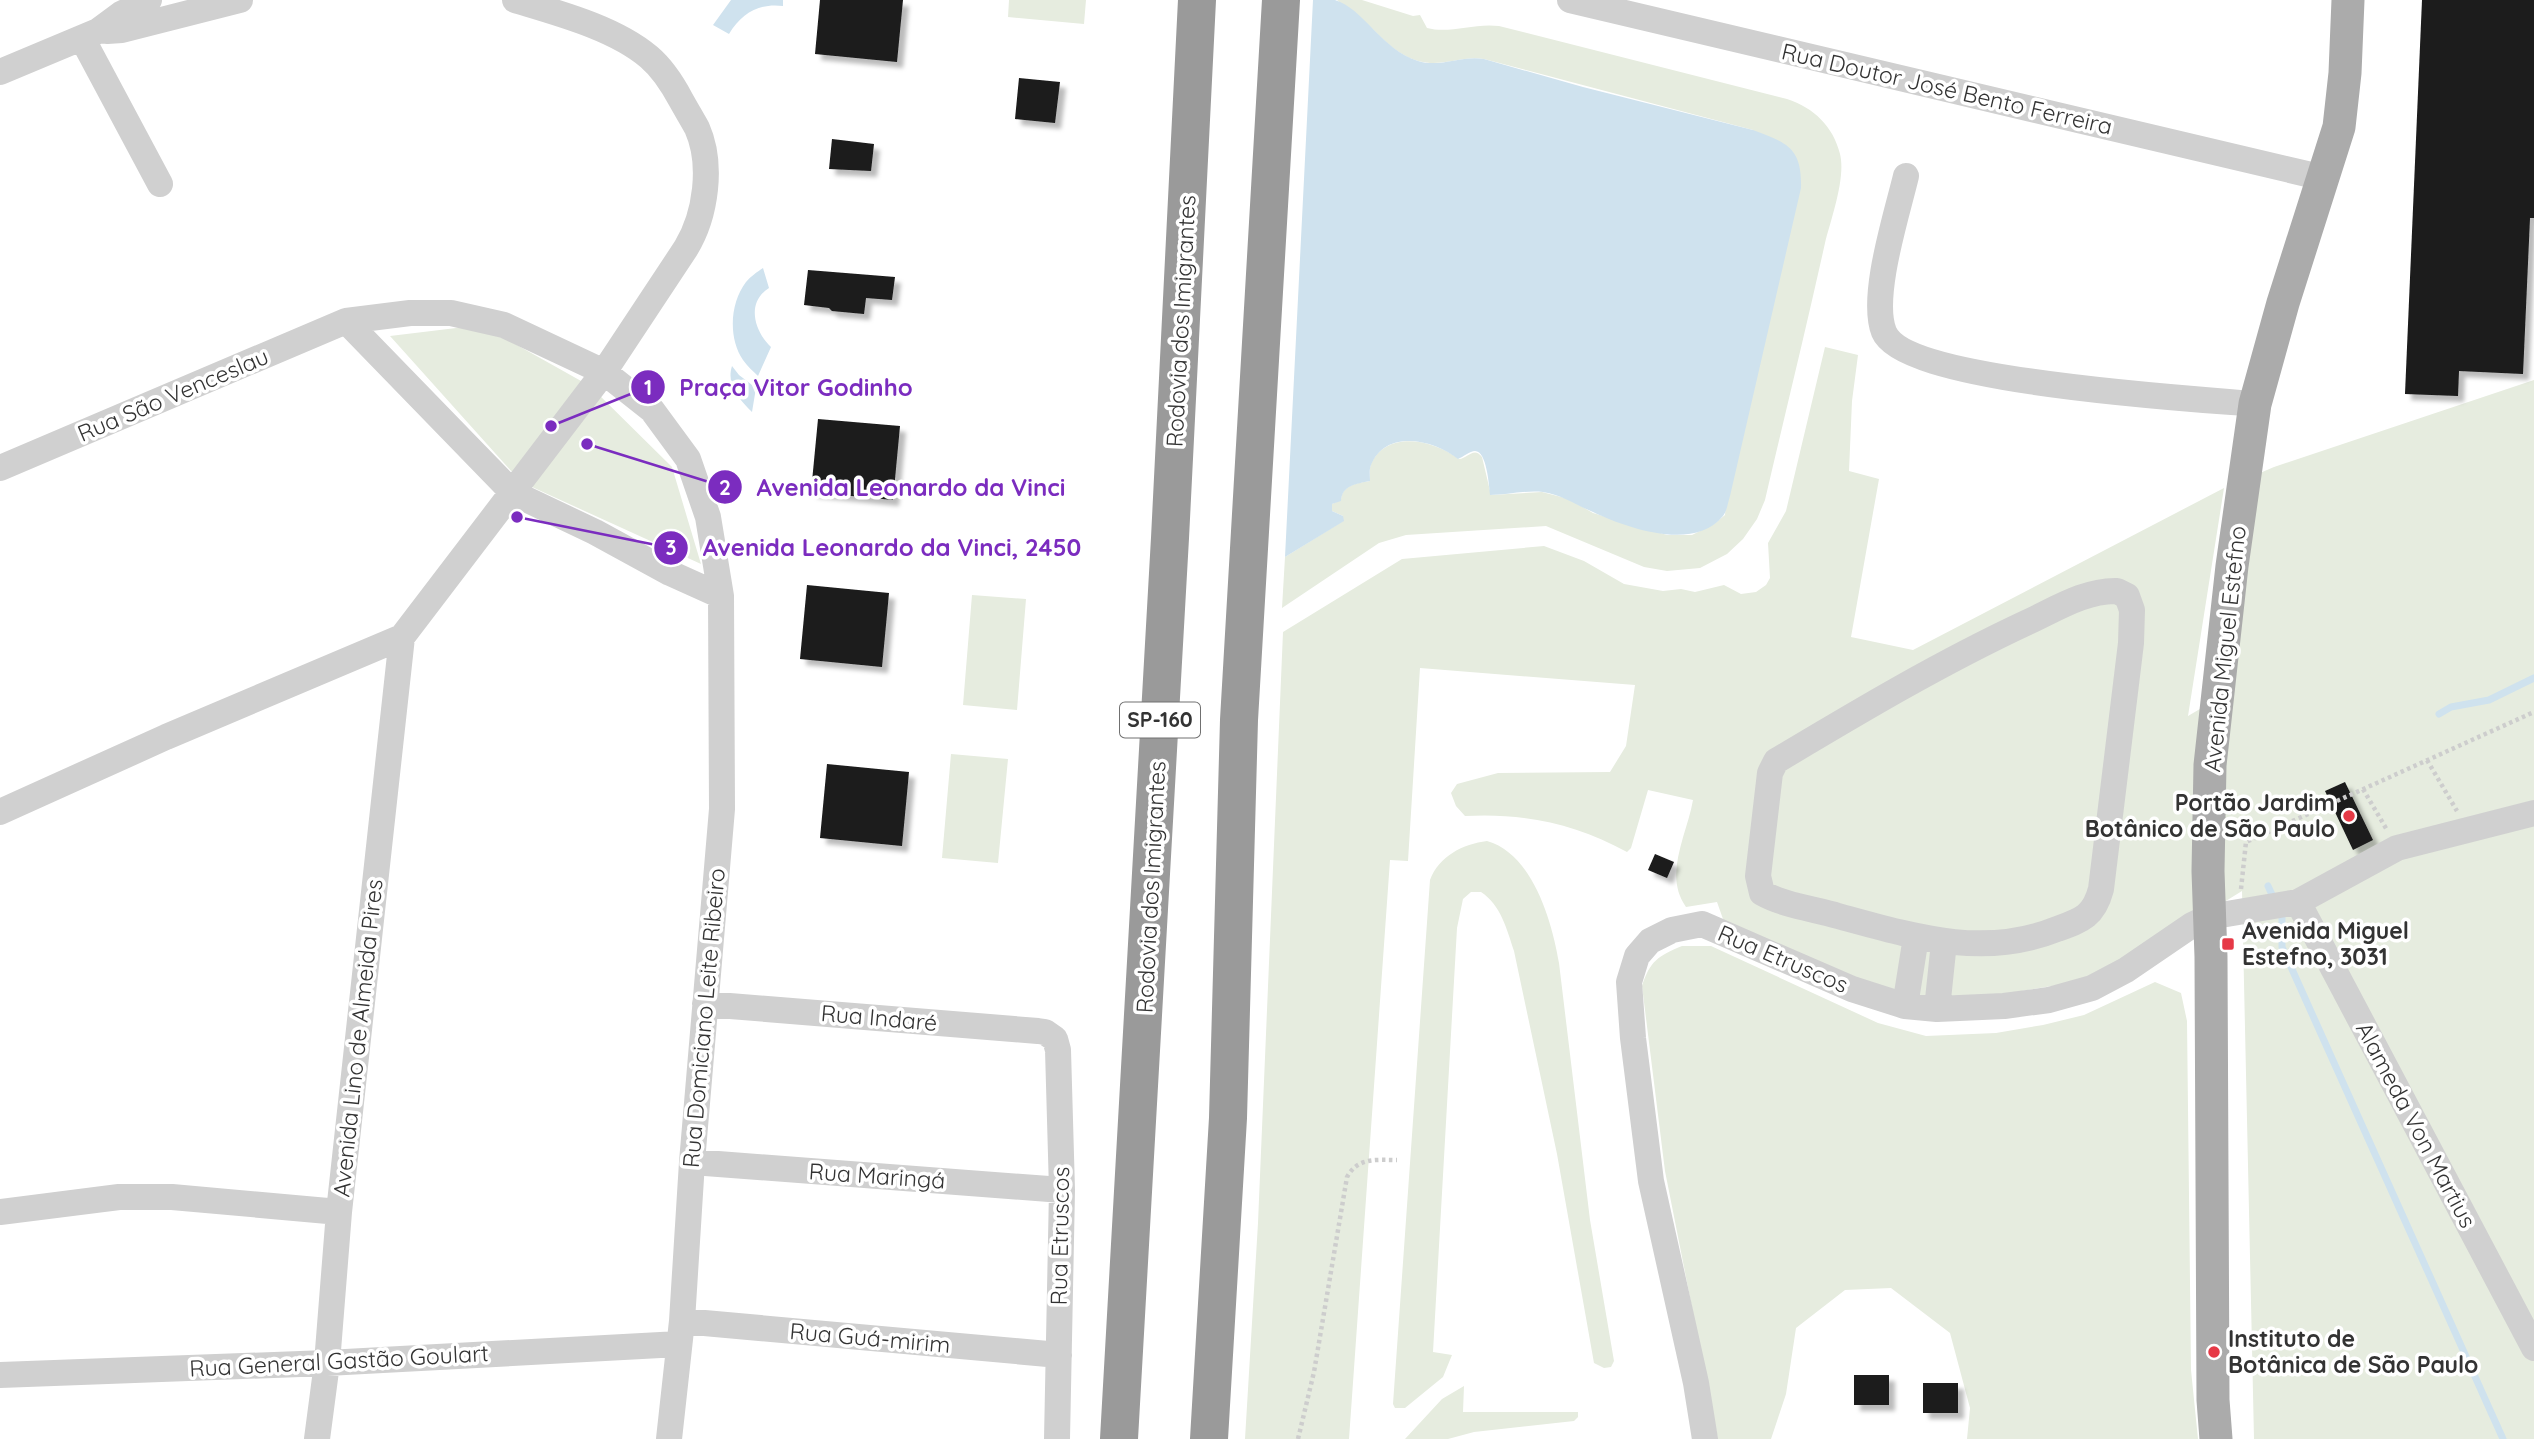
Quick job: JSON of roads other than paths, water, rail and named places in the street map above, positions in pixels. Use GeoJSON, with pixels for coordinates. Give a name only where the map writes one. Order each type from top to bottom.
{"type":"FeatureCollection","features":[{"type":"Feature","properties":{"kind":"highway","name":"Rodovia dos Imigrantes"},"geometry":{"type":"LineString","coordinates":[[1119,1439],[1170,552],[1196,0]]}},
{"type":"Feature","properties":{"kind":"highway"},"geometry":{"type":"LineString","coordinates":[[1209,1439],[1228,1118],[1239,720],[1281,0]]}},
{"type":"Feature","properties":{"kind":"main road","name":"Avenida Miguel Estefno"},"geometry":{"type":"LineString","coordinates":[[2216,1439],[2213,1400],[2211,957],[2223,915],[2208,871],[2210,765],[2232,566],[2255,404],[2283,303],[2339,127],[2344,98],[2347,0]]}},
{"type":"Feature","properties":{"kind":"street"},"geometry":{"type":"LineString","coordinates":[[0,72],[90,35],[121,14],[149,0]]}},
{"type":"Feature","properties":{"kind":"street"},"geometry":{"type":"LineString","coordinates":[[90,35],[122,30],[240,0]]}},
{"type":"Feature","properties":{"kind":"street"},"geometry":{"type":"LineString","coordinates":[[0,812],[166,737],[402,637],[604,372],[695,233],[705,185],[704,155],[698,130],[673,86],[649,57],[619,37],[558,13],[515,0]]}},
{"type":"Feature","properties":{"kind":"street","name":"Rua Doutor José Bento Ferreira"},"geometry":{"type":"LineString","coordinates":[[1570,0],[2324,178]]}},
{"type":"Feature","properties":{"kind":"street"},"geometry":{"type":"LineString","coordinates":[[90,35],[160,184]]}},
{"type":"Feature","properties":{"kind":"street"},"geometry":{"type":"LineString","coordinates":[[1906,176],[1880,299],[1885,336],[1897,346],[1946,364],[2045,384],[2255,404]]}},
{"type":"Feature","properties":{"kind":"street","name":"Rua São Venceslau"},"geometry":{"type":"LineString","coordinates":[[0,468],[346,321],[410,313],[451,313],[504,325],[604,372]]}},
{"type":"Feature","properties":{"kind":"street"},"geometry":{"type":"LineString","coordinates":[[346,321],[513,493],[721,596]]}},
{"type":"Feature","properties":{"kind":"street","name":"Rua Domiciano Leite Ribeiro"},"geometry":{"type":"LineString","coordinates":[[604,372],[652,410],[688,458],[708,517],[721,596],[722,809],[669,1439]]}},
{"type":"Feature","properties":{"kind":"street"},"geometry":{"type":"LineString","coordinates":[[2117,591],[2127,596],[2133,610],[2131,643],[2098,903],[2088,916],[2036,938],[2003,944],[1944,943],[1762,892],[1759,876],[1772,765],[1956,656],[2070,602],[2099,592],[2117,591]]}},
{"type":"Feature","properties":{"kind":"street","name":"Avenida Lino de Almeida Pires"},"geometry":{"type":"LineString","coordinates":[[317,1439],[402,637]]}},
{"type":"Feature","properties":{"kind":"street","name":"Rua Etruscos"},"geometry":{"type":"LineString","coordinates":[[1705,1439],[1696,1383],[1651,1181],[1629,982],[1637,956],[1650,941],[1672,930],[1702,924],[1852,989],[1905,1006],[1937,1009],[2015,1005],[2049,1000],[2092,988],[2126,970],[2192,925],[2223,915],[2284,905],[2397,848],[2534,813]]}},
{"type":"Feature","properties":{"kind":"street","name":"Alameda Von Martius"},"geometry":{"type":"LineString","coordinates":[[2284,905],[2534,1348]]}},
{"type":"Feature","properties":{"kind":"street"},"geometry":{"type":"LineString","coordinates":[[1905,1006],[1916,937]]}},
{"type":"Feature","properties":{"kind":"street"},"geometry":{"type":"LineString","coordinates":[[1937,1009],[1944,943]]}},
{"type":"Feature","properties":{"kind":"street","name":"Rua Indaré"},"geometry":{"type":"LineString","coordinates":[[705,1004],[1038,1031],[1051,1035]]}},
{"type":"Feature","properties":{"kind":"street","name":"Rua Etruscos"},"geometry":{"type":"LineString","coordinates":[[1051,1035],[1058,1051],[1062,1190],[1057,1439]]}},
{"type":"Feature","properties":{"kind":"street","name":"Rua Maringá"},"geometry":{"type":"LineString","coordinates":[[692,1162],[1062,1190]]}},
{"type":"Feature","properties":{"kind":"street"},"geometry":{"type":"LineString","coordinates":[[0,1212],[119,1197],[172,1197],[339,1212]]}},
{"type":"Feature","properties":{"kind":"street","name":"Rua Guá-mirim"},"geometry":{"type":"LineString","coordinates":[[680,1332],[1059,1355]]}},
{"type":"Feature","properties":{"kind":"street","name":"Rua General Gastão Goulart"},"geometry":{"type":"LineString","coordinates":[[0,1375],[327,1363],[680,1332]]}},
{"type":"Feature","properties":{"kind":"water"},"geometry":{"type":"Polygon","coordinates":[[[731,0],[783,0],[783,6],[766,6],[752,11],[740,20],[729,34],[713,25],[731,0]]]}},
{"type":"Feature","properties":{"kind":"water"},"geometry":{"type":"Polygon","coordinates":[[[1313,0],[1335,0],[1345,4],[1394,48],[1418,61],[1434,63],[1484,59],[1753,130],[1784,144],[1795,155],[1801,175],[1801,188],[1727,506],[1723,516],[1710,527],[1695,533],[1660,534],[1607,518],[1550,493],[1490,495],[1487,470],[1479,453],[1473,451],[1458,459],[1437,447],[1412,441],[1399,442],[1378,453],[1370,467],[1370,481],[1347,488],[1341,501],[1332,504],[1332,511],[1343,516],[1344,521],[1285,557],[1313,0]]]}},
{"type":"Feature","properties":{"kind":"water"},"geometry":{"type":"Polygon","coordinates":[[[763,268],[769,288],[757,301],[755,317],[760,333],[771,347],[758,376],[738,351],[733,321],[741,290],[748,280],[763,268]]]}},
{"type":"Feature","properties":{"kind":"water"},"geometry":{"type":"Polygon","coordinates":[[[732,366],[756,388],[752,412],[738,397],[732,385],[732,366]]]}},
{"type":"Feature","properties":{"kind":"waterway"},"geometry":{"type":"LineString","coordinates":[[2439,714],[2451,707],[2489,700],[2534,678]]}},
{"type":"Feature","properties":{"kind":"waterway"},"geometry":{"type":"LineString","coordinates":[[2268,886],[2274,899]]}},
{"type":"Feature","properties":{"kind":"waterway"},"geometry":{"type":"LineString","coordinates":[[2279,910],[2282,916],[2282,947],[2503,1439]]}},
{"type":"Feature","properties":{"kind":"place","name":"Praça Vitor Godinho"},"geometry":{"type":"Point","coordinates":[551,426]}},
{"type":"Feature","properties":{"kind":"place","name":"Avenida Leonardo da Vinci"},"geometry":{"type":"Point","coordinates":[587,444]}},
{"type":"Feature","properties":{"kind":"place","name":"Avenida Leonardo da Vinci, 2450"},"geometry":{"type":"Point","coordinates":[517,517]}},
{"type":"Feature","properties":{"kind":"place","name":"Portão Jardim Botânico de São Paulo"},"geometry":{"type":"Point","coordinates":[2349,816]}},
{"type":"Feature","properties":{"kind":"place","name":"Avenida Miguel Estefno, 3031"},"geometry":{"type":"Point","coordinates":[2228,944]}},
{"type":"Feature","properties":{"kind":"place","name":"Instituto de Botânica de São Paulo"},"geometry":{"type":"Point","coordinates":[2214,1352]}}]}
